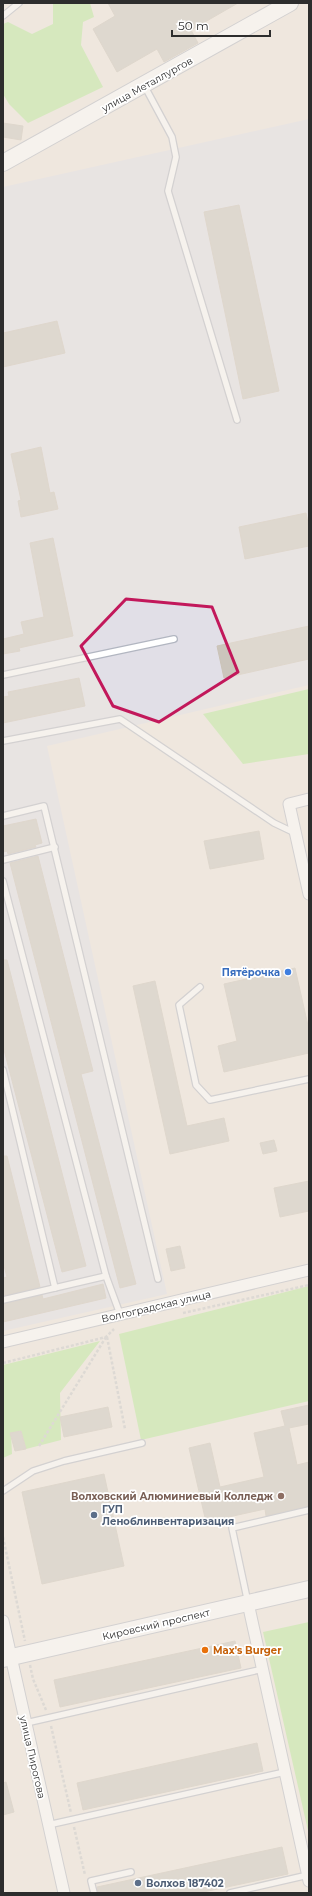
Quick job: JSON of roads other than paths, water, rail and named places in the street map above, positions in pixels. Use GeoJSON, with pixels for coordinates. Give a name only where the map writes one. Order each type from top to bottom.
{"type":"FeatureCollection","features":[{"type":"Feature","properties":{"kind":"street","name":"улица Металлургов"},"geometry":{"type":"LineString","coordinates":[[3,164],[290,3]]}},
{"type":"Feature","properties":{"kind":"street"},"geometry":{"type":"LineString","coordinates":[[309,799],[289,804],[295,833],[305,857],[309,894]]}},
{"type":"Feature","properties":{"kind":"street","name":"Волгоградская улица"},"geometry":{"type":"LineString","coordinates":[[3,1342],[309,1270]]}},
{"type":"Feature","properties":{"kind":"street","name":"Кировский проспект"},"geometry":{"type":"LineString","coordinates":[[7,1658],[309,1589]]}},
{"type":"Feature","properties":{"kind":"street"},"geometry":{"type":"LineString","coordinates":[[248,1603],[308,1878]]}},
{"type":"Feature","properties":{"kind":"street","name":"улица Пирогова"},"geometry":{"type":"LineString","coordinates":[[3,1620],[7,1658],[26,1723],[64,1893]]}},
{"type":"Feature","properties":{"kind":"lane"},"geometry":{"type":"LineString","coordinates":[[3,16],[19,3]]}},
{"type":"Feature","properties":{"kind":"lane"},"geometry":{"type":"LineString","coordinates":[[144,85],[172,138],[176,157],[168,191],[237,420]]}},
{"type":"Feature","properties":{"kind":"lane"},"geometry":{"type":"LineString","coordinates":[[3,675],[174,639]]}},
{"type":"Feature","properties":{"kind":"lane"},"geometry":{"type":"LineString","coordinates":[[3,741],[120,719],[274,823],[295,833]]}},
{"type":"Feature","properties":{"kind":"lane"},"geometry":{"type":"LineString","coordinates":[[3,816],[44,806],[158,1279]]}},
{"type":"Feature","properties":{"kind":"lane"},"geometry":{"type":"LineString","coordinates":[[3,860],[55,847]]}},
{"type":"Feature","properties":{"kind":"lane"},"geometry":{"type":"LineString","coordinates":[[3,881],[106,1276],[120,1314]]}},
{"type":"Feature","properties":{"kind":"lane"},"geometry":{"type":"LineString","coordinates":[[200,987],[178,1005],[196,1085],[210,1100],[309,1079]]}},
{"type":"Feature","properties":{"kind":"lane"},"geometry":{"type":"LineString","coordinates":[[3,1070],[55,1288]]}},
{"type":"Feature","properties":{"kind":"lane"},"geometry":{"type":"LineString","coordinates":[[3,1300],[106,1276]]}},
{"type":"Feature","properties":{"kind":"lane"},"geometry":{"type":"LineString","coordinates":[[3,1491],[33,1471],[64,1461],[142,1444]]}},
{"type":"Feature","properties":{"kind":"lane"},"geometry":{"type":"LineString","coordinates":[[248,1603],[232,1528],[309,1510]]}},
{"type":"Feature","properties":{"kind":"lane"},"geometry":{"type":"LineString","coordinates":[[26,1723],[263,1669]]}},
{"type":"Feature","properties":{"kind":"lane"},"geometry":{"type":"LineString","coordinates":[[48,1825],[285,1772]]}},
{"type":"Feature","properties":{"kind":"lane"},"geometry":{"type":"LineString","coordinates":[[94,1893],[91,1881],[131,1872]]}},
{"type":"Feature","properties":{"kind":"lane"},"geometry":{"type":"LineString","coordinates":[[230,1893],[308,1878]]}},
{"type":"Feature","properties":{"kind":"place","name":"Пятёрочка"},"geometry":{"type":"Point","coordinates":[288,972]}},
{"type":"Feature","properties":{"kind":"place","name":"Волховский Алюминиевый Колледж"},"geometry":{"type":"Point","coordinates":[281,1496]}},
{"type":"Feature","properties":{"kind":"place","name":"ГУП Леноблинвентаризация"},"geometry":{"type":"Point","coordinates":[94,1515]}},
{"type":"Feature","properties":{"kind":"place","name":"Max's Burger"},"geometry":{"type":"Point","coordinates":[205,1650]}},
{"type":"Feature","properties":{"kind":"place","name":"Волхов 187402"},"geometry":{"type":"Point","coordinates":[138,1883]}}]}
